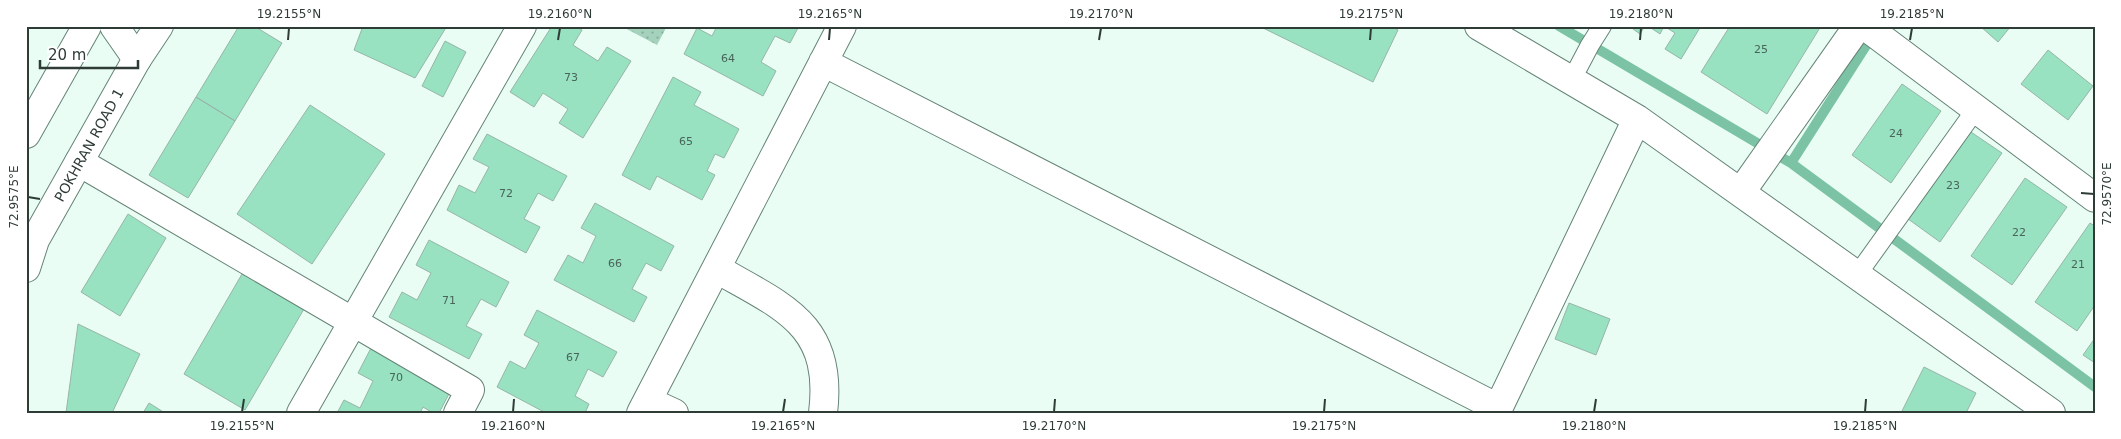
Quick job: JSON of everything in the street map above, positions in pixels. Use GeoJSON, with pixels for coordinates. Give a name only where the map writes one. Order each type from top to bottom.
{"type":"FeatureCollection","features":[{"type":"Feature","properties":{"kind":"street"},"geometry":{"type":"LineString","coordinates":[[26,134],[87,26]]}},
{"type":"Feature","properties":{"kind":"street"},"geometry":{"type":"LineString","coordinates":[[114,26],[137,59]]}},
{"type":"Feature","properties":{"kind":"street","name":"POKHRAN ROAD 1"},"geometry":{"type":"LineString","coordinates":[[26,268],[35,240],[137,59],[159,26]]}},
{"type":"Feature","properties":{"kind":"street"},"geometry":{"type":"LineString","coordinates":[[300,413],[522,26]]}},
{"type":"Feature","properties":{"kind":"street"},"geometry":{"type":"LineString","coordinates":[[674,413],[645,407],[842,26]]}},
{"type":"Feature","properties":{"kind":"street"},"geometry":{"type":"LineString","coordinates":[[1479,26],[1637,119],[2051,413]]}},
{"type":"Feature","properties":{"kind":"street"},"geometry":{"type":"LineString","coordinates":[[1741,192],[1858,26]]}},
{"type":"Feature","properties":{"kind":"street"},"geometry":{"type":"LineString","coordinates":[[1865,26],[2095,198]]}},
{"type":"Feature","properties":{"kind":"street"},"geometry":{"type":"LineString","coordinates":[[823,62],[1497,411],[1637,119]]}},
{"type":"Feature","properties":{"kind":"street"},"geometry":{"type":"LineString","coordinates":[[79,162],[470,390],[458,413]]}},
{"type":"Feature","properties":{"kind":"street"},"geometry":{"type":"LineString","coordinates":[[717,269],[786,310],[808,330],[817,347],[824,371],[826,390],[823,413]]}},
{"type":"Feature","properties":{"kind":"lane"},"geometry":{"type":"LineString","coordinates":[[1571,81],[1590,44],[1602,26]]}},
{"type":"Feature","properties":{"kind":"lane"},"geometry":{"type":"LineString","coordinates":[[1857,275],[1976,110]]}},
{"type":"Feature","properties":{"kind":"green space"},"geometry":{"type":"Polygon","coordinates":[[[621,26],[667,26],[657,45],[621,26]]]}},
{"type":"Feature","properties":{"kind":"building"},"geometry":{"type":"Polygon","coordinates":[[[239,26],[254,26],[282,43],[235,121],[196,97],[239,26]]]}},
{"type":"Feature","properties":{"kind":"building"},"geometry":{"type":"Polygon","coordinates":[[[363,26],[447,26],[415,78],[354,50],[363,26]]]}},
{"type":"Feature","properties":{"kind":"building"},"geometry":{"type":"Polygon","coordinates":[[[552,26],[576,26],[582,30],[573,45],[598,61],[607,47],[631,61],[583,138],[559,123],[568,109],[543,93],[534,107],[510,92],[552,26]]]}},
{"type":"Feature","properties":{"kind":"building"},"geometry":{"type":"Polygon","coordinates":[[[717,26],[799,26],[790,43],[775,36],[761,62],[776,71],[763,96],[684,54],[697,28],[712,36],[717,26]]]}},
{"type":"Feature","properties":{"kind":"building"},"geometry":{"type":"Polygon","coordinates":[[[1259,26],[1391,26],[1398,30],[1373,82],[1259,26]]]}},
{"type":"Feature","properties":{"kind":"building"},"geometry":{"type":"Polygon","coordinates":[[[1629,26],[1645,26],[1640,34],[1629,26]]]}},
{"type":"Feature","properties":{"kind":"building"},"geometry":{"type":"Polygon","coordinates":[[[1648,26],[1664,26],[1660,34],[1648,26]]]}},
{"type":"Feature","properties":{"kind":"building"},"geometry":{"type":"Polygon","coordinates":[[[1664,26],[1701,26],[1681,59],[1665,49],[1675,33],[1664,26]]]}},
{"type":"Feature","properties":{"kind":"building"},"geometry":{"type":"Polygon","coordinates":[[[1730,26],[1821,26],[1767,114],[1701,72],[1730,26]]]}},
{"type":"Feature","properties":{"kind":"building"},"geometry":{"type":"Polygon","coordinates":[[[1980,26],[2011,26],[1998,42],[1980,26]]]}},
{"type":"Feature","properties":{"kind":"building"},"geometry":{"type":"Polygon","coordinates":[[[445,41],[466,52],[443,97],[422,86],[445,41]]]}},
{"type":"Feature","properties":{"kind":"building"},"geometry":{"type":"Polygon","coordinates":[[[2048,50],[2093,86],[2068,120],[2021,84],[2048,50]]]}},
{"type":"Feature","properties":{"kind":"building"},"geometry":{"type":"Polygon","coordinates":[[[673,77],[701,92],[694,105],[739,129],[724,158],[715,154],[707,171],[715,175],[702,200],[657,176],[650,190],[622,175],[673,77]]]}},
{"type":"Feature","properties":{"kind":"building"},"geometry":{"type":"Polygon","coordinates":[[[1902,84],[1941,111],[1891,183],[1852,155],[1902,84]]]}},
{"type":"Feature","properties":{"kind":"building"},"geometry":{"type":"Polygon","coordinates":[[[196,97],[235,121],[188,198],[149,175],[196,97]]]}},
{"type":"Feature","properties":{"kind":"building"},"geometry":{"type":"Polygon","coordinates":[[[310,105],[385,154],[312,264],[237,214],[310,105]]]}},
{"type":"Feature","properties":{"kind":"building"},"geometry":{"type":"Polygon","coordinates":[[[1965,128],[2002,153],[1940,242],[1904,216],[1965,128]]]}},
{"type":"Feature","properties":{"kind":"building"},"geometry":{"type":"Polygon","coordinates":[[[487,134],[567,176],[553,201],[538,193],[524,219],[540,227],[526,253],[447,210],[459,185],[475,193],[489,167],[473,159],[487,134]]]}},
{"type":"Feature","properties":{"kind":"building"},"geometry":{"type":"Polygon","coordinates":[[[2025,178],[2067,207],[2012,285],[1971,256],[2025,178]]]}},
{"type":"Feature","properties":{"kind":"building"},"geometry":{"type":"Polygon","coordinates":[[[595,203],[674,246],[661,271],[646,263],[632,289],[647,297],[634,322],[554,280],[568,255],[583,263],[596,236],[581,228],[595,203]]]}},
{"type":"Feature","properties":{"kind":"building"},"geometry":{"type":"Polygon","coordinates":[[[128,214],[166,238],[120,316],[81,292],[128,214]]]}},
{"type":"Feature","properties":{"kind":"building"},"geometry":{"type":"Polygon","coordinates":[[[2090,223],[2095,226],[2095,305],[2077,331],[2035,302],[2090,223]]]}},
{"type":"Feature","properties":{"kind":"building"},"geometry":{"type":"Polygon","coordinates":[[[429,240],[509,282],[496,307],[481,299],[466,326],[482,334],[469,359],[389,317],[402,292],[417,300],[431,273],[416,265],[429,240]]]}},
{"type":"Feature","properties":{"kind":"building"},"geometry":{"type":"Polygon","coordinates":[[[242,274],[304,309],[245,410],[184,374],[242,274]]]}},
{"type":"Feature","properties":{"kind":"building"},"geometry":{"type":"Polygon","coordinates":[[[1569,303],[1610,319],[1596,355],[1555,339],[1569,303]]]}},
{"type":"Feature","properties":{"kind":"building"},"geometry":{"type":"Polygon","coordinates":[[[537,310],[617,352],[603,377],[588,369],[575,396],[589,404],[585,413],[546,413],[497,387],[510,361],[525,369],[539,343],[524,335],[537,310]]]}},
{"type":"Feature","properties":{"kind":"building"},"geometry":{"type":"Polygon","coordinates":[[[78,324],[140,354],[112,413],[66,413],[78,324]]]}},
{"type":"Feature","properties":{"kind":"building"},"geometry":{"type":"Polygon","coordinates":[[[2095,338],[2095,363],[2083,355],[2095,338]]]}},
{"type":"Feature","properties":{"kind":"building"},"geometry":{"type":"Polygon","coordinates":[[[371,348],[451,390],[439,413],[433,413],[423,407],[420,413],[337,413],[344,400],[360,408],[373,381],[358,373],[371,348]]]}},
{"type":"Feature","properties":{"kind":"building"},"geometry":{"type":"Polygon","coordinates":[[[1924,367],[1976,393],[1966,413],[1901,413],[1924,367]]]}},
{"type":"Feature","properties":{"kind":"building"},"geometry":{"type":"Polygon","coordinates":[[[149,403],[165,413],[143,413],[149,403]]]}},
{"type":"Feature","properties":{"kind":"waterway"},"geometry":{"type":"LineString","coordinates":[[1559,26],[1791,163],[2095,387]]}},
{"type":"Feature","properties":{"kind":"waterway"},"geometry":{"type":"LineString","coordinates":[[1791,163],[1874,33]]}}]}
